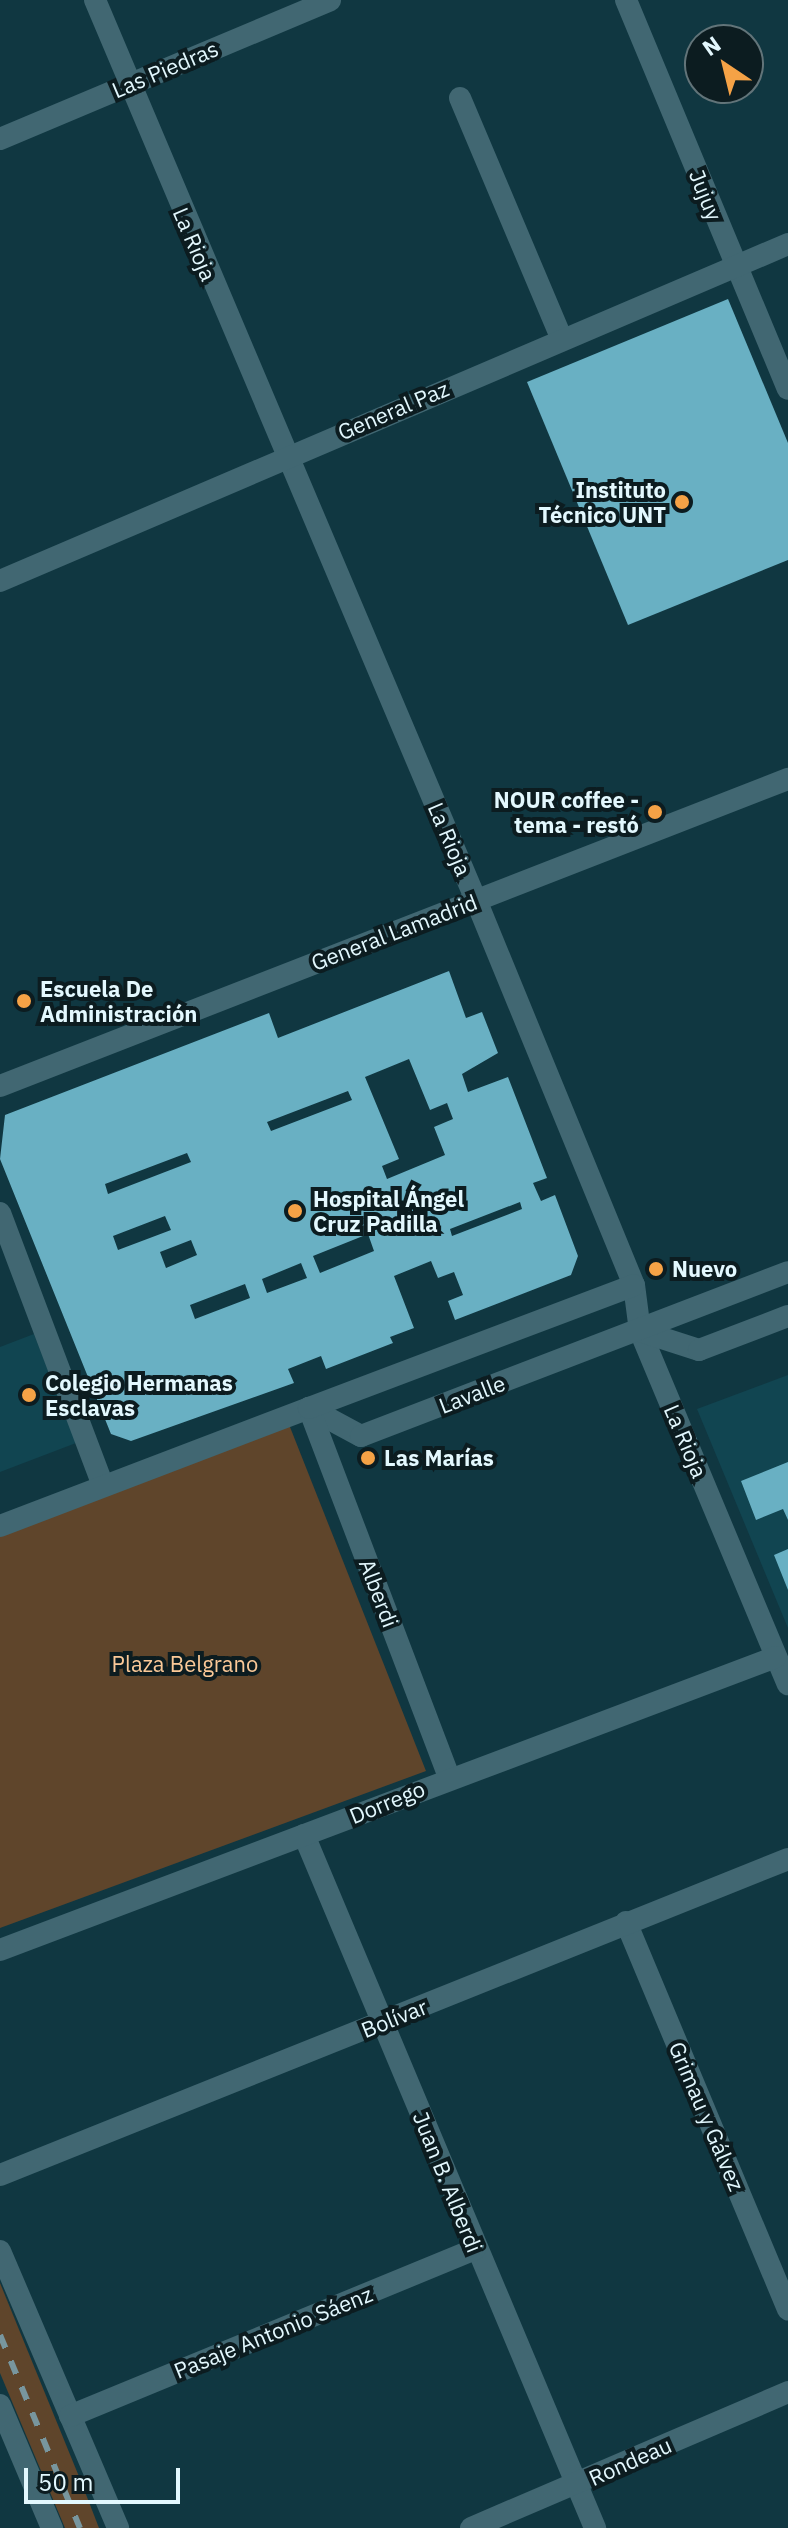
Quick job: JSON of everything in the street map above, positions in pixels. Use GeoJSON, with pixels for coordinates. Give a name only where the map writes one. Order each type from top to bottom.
{"type":"FeatureCollection","features":[{"type":"Feature","properties":{"kind":"street","name":"La Rioja"},"geometry":{"type":"LineString","coordinates":[[95,0],[285,456],[476,900],[634,1285],[640,1331],[788,1684]]}},
{"type":"Feature","properties":{"kind":"street","name":"Las Piedras"},"geometry":{"type":"LineString","coordinates":[[0,139],[330,0]]}},
{"type":"Feature","properties":{"kind":"street","name":"Jujuy"},"geometry":{"type":"LineString","coordinates":[[626,0],[788,389]]}},
{"type":"Feature","properties":{"kind":"street"},"geometry":{"type":"LineString","coordinates":[[460,98],[562,339]]}},
{"type":"Feature","properties":{"kind":"street","name":"General Paz"},"geometry":{"type":"LineString","coordinates":[[0,581],[285,456],[788,244]]}},
{"type":"Feature","properties":{"kind":"street","name":"General Lamadrid"},"geometry":{"type":"LineString","coordinates":[[0,1086],[788,779]]}},
{"type":"Feature","properties":{"kind":"street"},"geometry":{"type":"LineString","coordinates":[[0,1213],[102,1483]]}},
{"type":"Feature","properties":{"kind":"street","name":"Lavalle"},"geometry":{"type":"LineString","coordinates":[[309,1408],[361,1436],[788,1272]]}},
{"type":"Feature","properties":{"kind":"street","name":"Lavalle"},"geometry":{"type":"LineString","coordinates":[[0,1526],[102,1483],[634,1285]]}},
{"type":"Feature","properties":{"kind":"street"},"geometry":{"type":"LineString","coordinates":[[640,1331],[699,1350],[788,1316]]}},
{"type":"Feature","properties":{"kind":"street","name":"Alberdi"},"geometry":{"type":"LineString","coordinates":[[309,1408],[449,1777]]}},
{"type":"Feature","properties":{"kind":"street","name":"Dorrego"},"geometry":{"type":"LineString","coordinates":[[0,1950],[449,1777],[776,1657]]}},
{"type":"Feature","properties":{"kind":"street","name":"Juan B. Alberdi"},"geometry":{"type":"LineString","coordinates":[[304,1835],[475,2249],[595,2528]]}},
{"type":"Feature","properties":{"kind":"street","name":"Bolívar"},"geometry":{"type":"LineString","coordinates":[[0,2175],[788,1859]]}},
{"type":"Feature","properties":{"kind":"street","name":"Grimau y Gálvez"},"geometry":{"type":"LineString","coordinates":[[626,1922],[788,2310]]}},
{"type":"Feature","properties":{"kind":"street","name":"Pasaje Antonio Sáenz"},"geometry":{"type":"LineString","coordinates":[[70,2416],[475,2249]]}},
{"type":"Feature","properties":{"kind":"street"},"geometry":{"type":"LineString","coordinates":[[0,2251],[118,2528]]}},
{"type":"Feature","properties":{"kind":"street","name":"Rondeau"},"geometry":{"type":"LineString","coordinates":[[471,2528],[788,2392]]}},
{"type":"Feature","properties":{"kind":"street"},"geometry":{"type":"LineString","coordinates":[[0,2405],[52,2528]]}},
{"type":"Feature","properties":{"kind":"shaded area","name":"Colegio Hermanas Esclavas"},"geometry":{"type":"Polygon","coordinates":[[[34,1334],[76,1443],[0,1472],[0,1347],[34,1334]]]}},
{"type":"Feature","properties":{"kind":"shaded area"},"geometry":{"type":"Polygon","coordinates":[[[788,1375],[788,1628],[697,1409],[788,1375]]]}},
{"type":"Feature","properties":{"kind":"green space","name":"Plaza Belgrano"},"geometry":{"type":"Polygon","coordinates":[[[288,1422],[426,1771],[0,1928],[0,1535],[288,1422]]]}},
{"type":"Feature","properties":{"kind":"green space"},"geometry":{"type":"Polygon","coordinates":[[[0,2283],[99,2528],[65,2528],[0,2373],[0,2283]]]}},
{"type":"Feature","properties":{"kind":"building","name":"Instituto Técnico UNT"},"geometry":{"type":"Polygon","coordinates":[[[728,299],[788,443],[788,560],[628,625],[527,382],[728,299]]]}},
{"type":"Feature","properties":{"kind":"building","name":"Hospital Ángel Cruz Padilla"},"geometry":{"type":"Polygon","coordinates":[[[449,971],[466,1018],[482,1012],[498,1053],[462,1074],[468,1092],[508,1077],[547,1178],[533,1183],[541,1201],[555,1195],[578,1256],[571,1275],[455,1320],[448,1301],[463,1295],[454,1272],[438,1278],[431,1261],[394,1276],[414,1328],[390,1337],[393,1343],[326,1369],[321,1356],[288,1369],[294,1383],[131,1441],[111,1434],[0,1159],[5,1115],[269,1013],[278,1038],[449,971]],[[409,1059],[365,1077],[399,1159],[382,1166],[387,1179],[445,1155],[434,1127],[453,1119],[447,1103],[430,1110],[409,1059]],[[348,1091],[267,1122],[271,1131],[352,1100],[348,1091]],[[187,1153],[105,1184],[108,1194],[191,1162],[187,1153]],[[520,1202],[450,1229],[452,1236],[522,1209],[520,1202]],[[165,1216],[113,1236],[118,1250],[171,1230],[165,1216]],[[368,1234],[313,1256],[320,1273],[374,1251],[368,1234]],[[191,1240],[160,1252],[166,1268],[197,1255],[191,1240]],[[301,1263],[262,1279],[267,1293],[307,1278],[301,1263]],[[245,1284],[190,1305],[195,1319],[250,1298],[245,1284]]]}},
{"type":"Feature","properties":{"kind":"building"},"geometry":{"type":"Polygon","coordinates":[[[788,1462],[788,1520],[783,1509],[756,1520],[741,1481],[788,1462]]]}},
{"type":"Feature","properties":{"kind":"building"},"geometry":{"type":"Polygon","coordinates":[[[788,1549],[788,1590],[774,1555],[788,1549]]]}},
{"type":"Feature","properties":{"kind":"railway"},"geometry":{"type":"LineString","coordinates":[[0,2335],[80,2528]]}},
{"type":"Feature","properties":{"kind":"place","name":"Instituto Técnico UNT"},"geometry":{"type":"Point","coordinates":[682,502]}},
{"type":"Feature","properties":{"kind":"place","name":"NOUR coffee - tema - restó"},"geometry":{"type":"Point","coordinates":[655,812]}},
{"type":"Feature","properties":{"kind":"place","name":"Escuela De Administración"},"geometry":{"type":"Point","coordinates":[24,1001]}},
{"type":"Feature","properties":{"kind":"place","name":"Hospital Ángel Cruz Padilla"},"geometry":{"type":"Point","coordinates":[295,1211]}},
{"type":"Feature","properties":{"kind":"place","name":"Nuevo"},"geometry":{"type":"Point","coordinates":[656,1269]}},
{"type":"Feature","properties":{"kind":"place","name":"Colegio Hermanas Esclavas"},"geometry":{"type":"Point","coordinates":[29,1395]}},
{"type":"Feature","properties":{"kind":"place","name":"Las Marías"},"geometry":{"type":"Point","coordinates":[368,1458]}}]}
